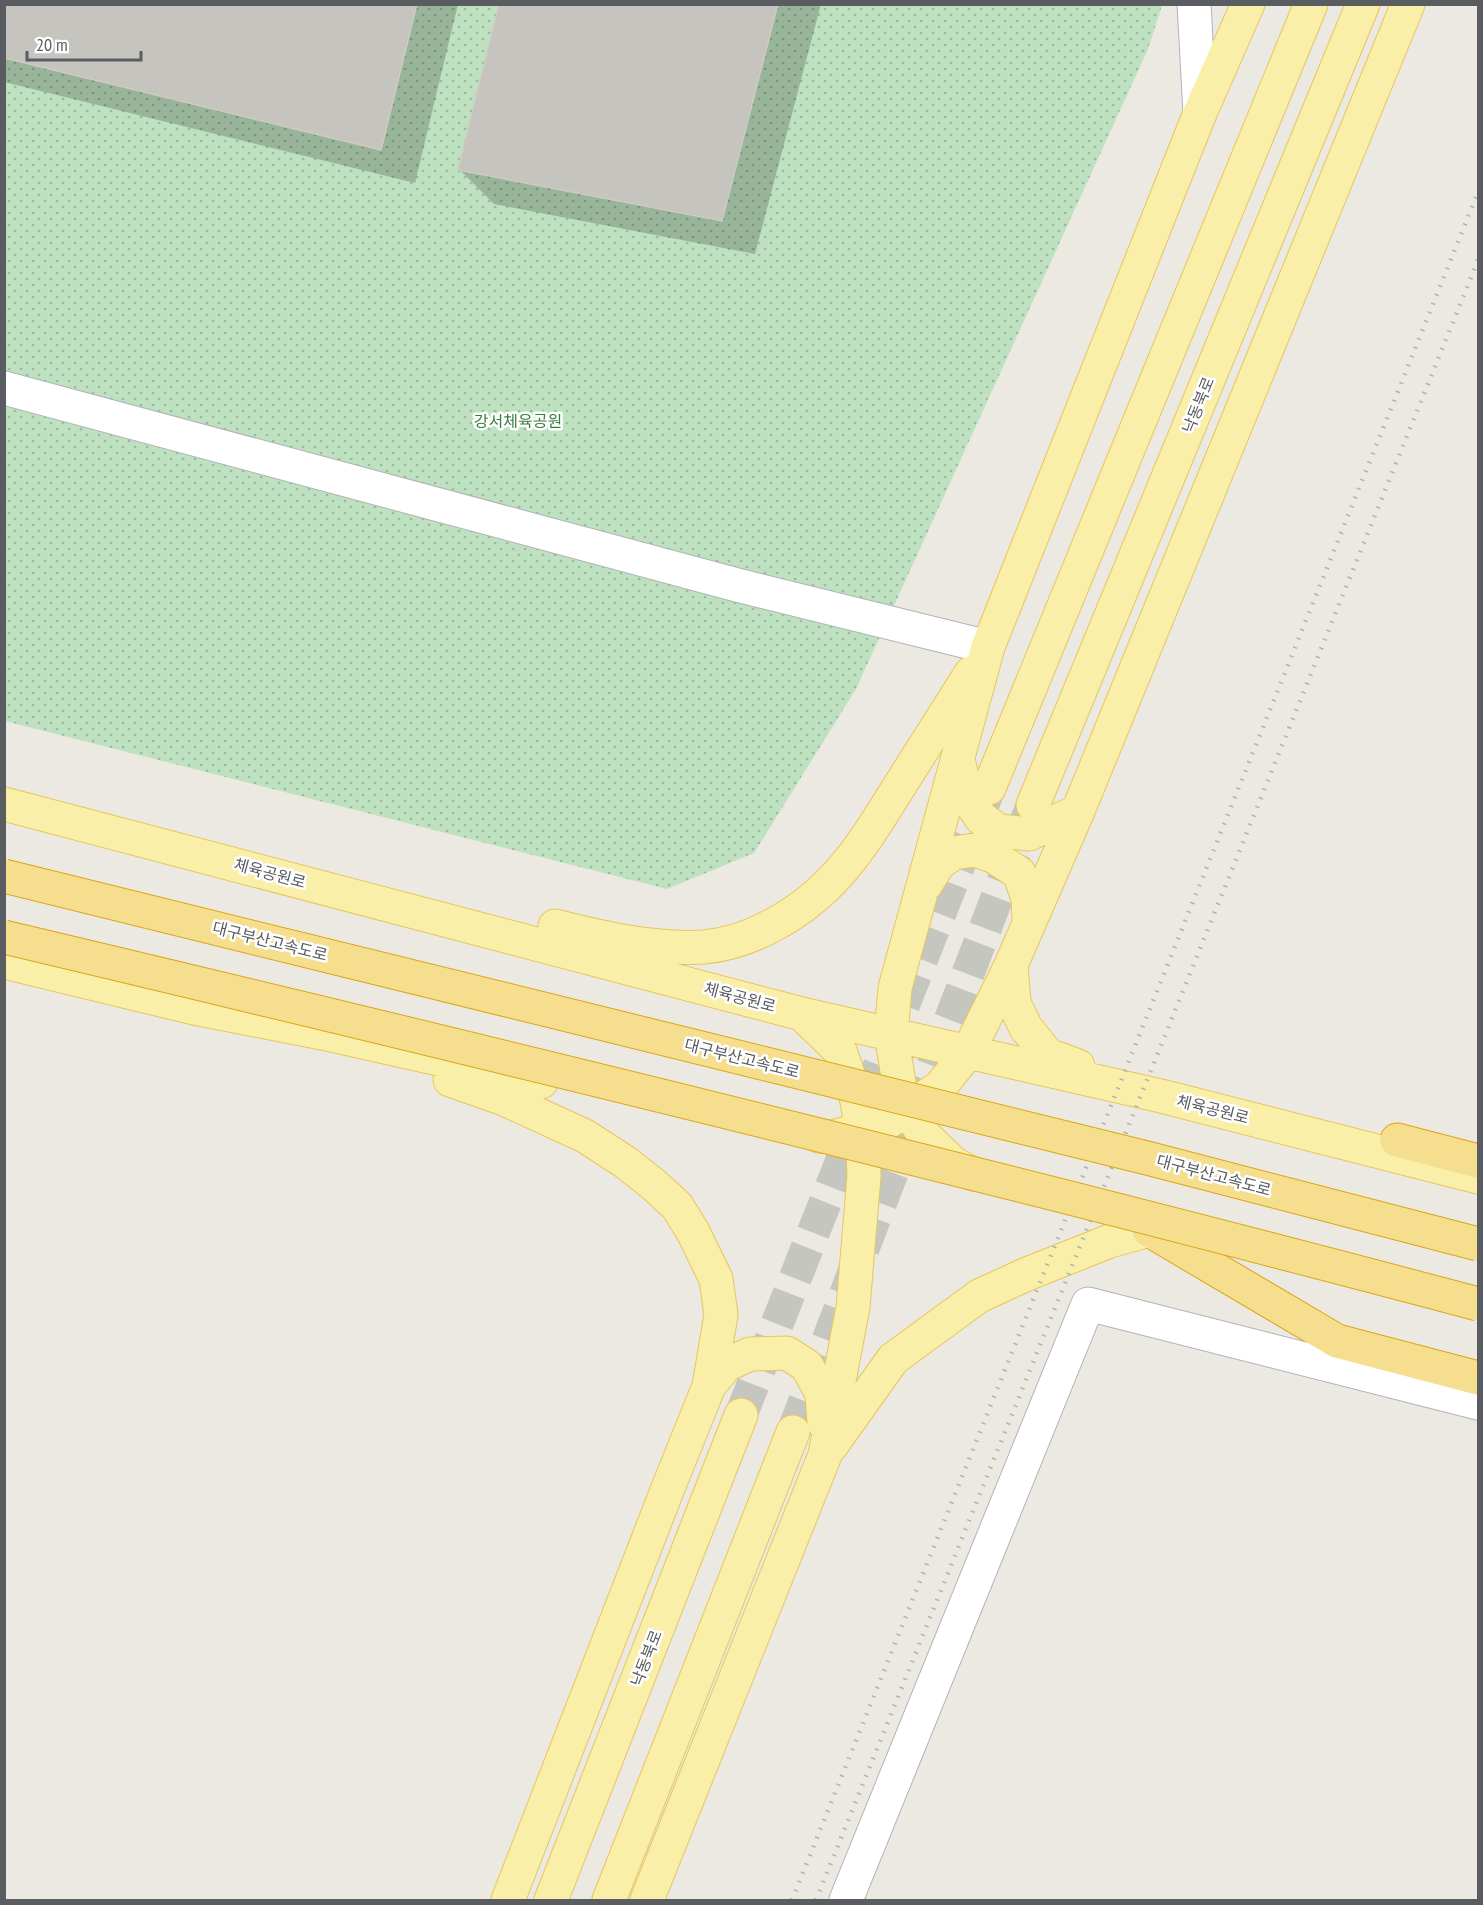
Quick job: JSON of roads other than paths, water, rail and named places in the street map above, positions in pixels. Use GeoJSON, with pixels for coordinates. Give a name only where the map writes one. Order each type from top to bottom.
{"type":"FeatureCollection","features":[{"type":"Feature","properties":{"kind":"highway","name":"대구부산고속도로"},"geometry":{"type":"LineString","coordinates":[[4,876],[1147,1158],[1479,1244]]}},
{"type":"Feature","properties":{"kind":"highway"},"geometry":{"type":"LineString","coordinates":[[4,937],[582,1075],[1190,1227],[1479,1304]]}},
{"type":"Feature","properties":{"kind":"highway"},"geometry":{"type":"LineString","coordinates":[[1397,1140],[1479,1161]]}},
{"type":"Feature","properties":{"kind":"highway"},"geometry":{"type":"LineString","coordinates":[[1149,1230],[1337,1341],[1479,1378]]}},
{"type":"Feature","properties":{"kind":"main road"},"geometry":{"type":"LineString","coordinates":[[1017,1194],[953,1163],[924,1136],[908,1110],[900,1089],[891,1035],[895,988],[988,646],[1200,113],[1248,4]]}},
{"type":"Feature","properties":{"kind":"main road"},"geometry":{"type":"LineString","coordinates":[[989,788],[1311,4]]}},
{"type":"Feature","properties":{"kind":"main road","name":"낙동북로"},"geometry":{"type":"LineString","coordinates":[[1033,805],[1363,4]]}},
{"type":"Feature","properties":{"kind":"main road"},"geometry":{"type":"LineString","coordinates":[[862,1143],[888,1122],[940,1087],[968,1052],[1011,965],[1078,811],[1408,4]]}},
{"type":"Feature","properties":{"kind":"main road"},"geometry":{"type":"LineString","coordinates":[[244,867],[341,875],[580,933],[642,945],[704,947],[749,938],[796,913],[825,890],[845,868],[871,831],[988,646]]}},
{"type":"Feature","properties":{"kind":"main road"},"geometry":{"type":"LineString","coordinates":[[958,758],[967,797],[981,818],[999,831],[1029,834],[1078,811]]}},
{"type":"Feature","properties":{"kind":"main road","name":"체육공원로"},"geometry":{"type":"LineString","coordinates":[[4,804],[802,1014],[1161,1096],[1479,1178]]}},
{"type":"Feature","properties":{"kind":"main road"},"geometry":{"type":"LineString","coordinates":[[920,894],[939,863],[954,853],[974,850],[993,856],[1019,873],[1028,898],[1029,920]]}},
{"type":"Feature","properties":{"kind":"main road"},"geometry":{"type":"LineString","coordinates":[[4,962],[194,1008],[322,1033],[778,1136],[833,1137],[862,1143],[1017,1194],[1479,1315]]}},
{"type":"Feature","properties":{"kind":"main road"},"geometry":{"type":"LineString","coordinates":[[1011,965],[1014,1004],[1026,1028],[1048,1055],[1161,1096],[1397,1140]]}},
{"type":"Feature","properties":{"kind":"main road"},"geometry":{"type":"LineString","coordinates":[[647,1900],[825,1455],[853,1307],[864,1176],[856,1097],[840,1051],[802,1014]]}},
{"type":"Feature","properties":{"kind":"main road"},"geometry":{"type":"LineString","coordinates":[[322,1033],[504,1099],[585,1136],[625,1162],[677,1206],[693,1232],[716,1279],[721,1315],[709,1386],[508,1900]]}},
{"type":"Feature","properties":{"kind":"main road"},"geometry":{"type":"LineString","coordinates":[[825,1455],[893,1359],[979,1296],[1110,1241],[1149,1230]]}},
{"type":"Feature","properties":{"kind":"main road"},"geometry":{"type":"LineString","coordinates":[[709,1386],[726,1365],[750,1354],[787,1353],[807,1366],[822,1394],[825,1455]]}},
{"type":"Feature","properties":{"kind":"main road","name":"낙동북로"},"geometry":{"type":"LineString","coordinates":[[551,1900],[741,1415]]}},
{"type":"Feature","properties":{"kind":"main road"},"geometry":{"type":"LineString","coordinates":[[609,1900],[793,1432]]}},
{"type":"Feature","properties":{"kind":"lane"},"geometry":{"type":"LineString","coordinates":[[1194,4],[1200,113]]}},
{"type":"Feature","properties":{"kind":"lane"},"geometry":{"type":"LineString","coordinates":[[4,388],[737,585],[988,646]]}},
{"type":"Feature","properties":{"kind":"lane"},"geometry":{"type":"LineString","coordinates":[[846,1900],[1088,1304],[1479,1403]]}},
{"type":"Feature","properties":{"kind":"tunnel"},"geometry":{"type":"LineString","coordinates":[[741,1415],[989,789]]}},
{"type":"Feature","properties":{"kind":"tunnel"},"geometry":{"type":"LineString","coordinates":[[793,1432],[1032,806]]}},
{"type":"Feature","properties":{"kind":"railway"},"geometry":{"type":"LineString","coordinates":[[792,1900],[1478,192]]}},
{"type":"Feature","properties":{"kind":"railway"},"geometry":{"type":"LineString","coordinates":[[816,1900],[1478,260]]}},
{"type":"Feature","properties":{"kind":"park label","name":"강서체육공원"},"geometry":{"type":"Point","coordinates":[518,421]}}]}
